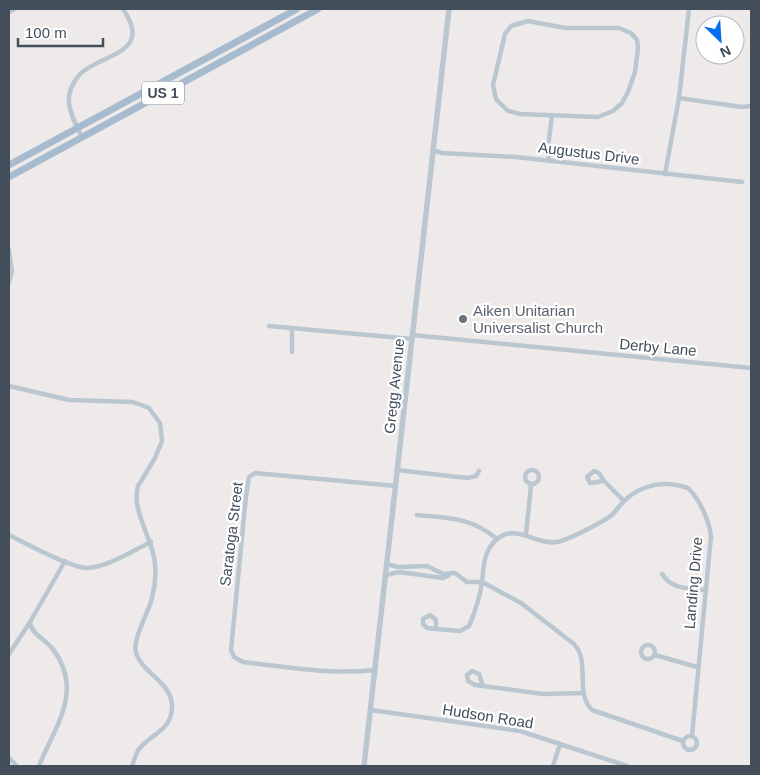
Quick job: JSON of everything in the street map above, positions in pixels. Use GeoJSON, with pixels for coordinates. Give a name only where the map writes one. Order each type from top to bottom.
{"type":"FeatureCollection","features":[{"type":"Feature","properties":{"kind":"main road","name":"US 1"},"geometry":{"type":"LineString","coordinates":[[9,165],[297,9]]}},
{"type":"Feature","properties":{"kind":"main road","name":"US 1"},"geometry":{"type":"LineString","coordinates":[[9,177],[318,9]]}},
{"type":"Feature","properties":{"kind":"street"},"geometry":{"type":"LineString","coordinates":[[9,12],[15,9]]}},
{"type":"Feature","properties":{"kind":"street"},"geometry":{"type":"LineString","coordinates":[[82,137],[68,103],[71,88],[76,78],[86,69],[121,53],[129,44],[132,36],[131,22],[123,9]]}},
{"type":"Feature","properties":{"kind":"street","name":"Gregg Avenue"},"geometry":{"type":"LineString","coordinates":[[364,766],[449,9]]}},
{"type":"Feature","properties":{"kind":"street"},"geometry":{"type":"LineString","coordinates":[[665,174],[679,98],[689,9]]}},
{"type":"Feature","properties":{"kind":"street"},"geometry":{"type":"LineString","coordinates":[[519,22],[528,22],[565,28],[619,28],[631,33],[636,40],[638,48],[635,72],[628,92],[617,108],[598,117],[552,115],[520,114],[508,110],[496,99],[494,80],[508,30],[519,22]]}},
{"type":"Feature","properties":{"kind":"street"},"geometry":{"type":"LineString","coordinates":[[679,98],[742,108],[751,106]]}},
{"type":"Feature","properties":{"kind":"street"},"geometry":{"type":"LineString","coordinates":[[549,161],[548,148],[552,115]]}},
{"type":"Feature","properties":{"kind":"street","name":"Augustus Drive"},"geometry":{"type":"LineString","coordinates":[[433,150],[442,153],[549,161],[742,182]]}},
{"type":"Feature","properties":{"kind":"street"},"geometry":{"type":"LineString","coordinates":[[9,250],[12,271],[9,282]]}},
{"type":"Feature","properties":{"kind":"street","name":"Derby Lane"},"geometry":{"type":"LineString","coordinates":[[269,326],[751,368]]}},
{"type":"Feature","properties":{"kind":"street"},"geometry":{"type":"LineString","coordinates":[[292,328],[292,352]]}},
{"type":"Feature","properties":{"kind":"street"},"geometry":{"type":"LineString","coordinates":[[9,386],[69,400],[137,402],[153,411],[160,423],[162,441],[155,458],[138,486],[136,499],[151,542],[155,564],[154,591],[135,648],[139,659],[164,685],[172,705],[168,726],[142,746],[132,766]]}},
{"type":"Feature","properties":{"kind":"street"},"geometry":{"type":"LineString","coordinates":[[397,470],[468,478],[476,476],[479,472]]}},
{"type":"Feature","properties":{"kind":"street","name":"Saratoga Street"},"geometry":{"type":"LineString","coordinates":[[375,670],[354,672],[256,663],[236,659],[231,650],[246,496],[250,475],[260,473],[396,486]]}},
{"type":"Feature","properties":{"kind":"street"},"geometry":{"type":"LineString","coordinates":[[604,481],[624,501]]}},
{"type":"Feature","properties":{"kind":"street","name":"Landing Drive"},"geometry":{"type":"LineString","coordinates":[[497,539],[511,534],[526,534],[542,542],[560,542],[603,521],[612,515],[624,501],[643,487],[657,484],[680,486],[692,492],[711,531],[692,736],[698,743],[695,749],[687,750],[683,742],[595,712],[587,704],[584,693]]}},
{"type":"Feature","properties":{"kind":"street"},"geometry":{"type":"LineString","coordinates":[[526,534],[531,485]]}},
{"type":"Feature","properties":{"kind":"street"},"geometry":{"type":"LineString","coordinates":[[417,515],[462,519],[479,526],[497,539],[484,560],[482,582],[473,617],[466,629],[458,631],[436,629]]}},
{"type":"Feature","properties":{"kind":"street"},"geometry":{"type":"LineString","coordinates":[[9,535],[74,566],[90,567],[151,542]]}},
{"type":"Feature","properties":{"kind":"street"},"geometry":{"type":"LineString","coordinates":[[9,654],[65,561]]}},
{"type":"Feature","properties":{"kind":"street"},"geometry":{"type":"LineString","coordinates":[[387,564],[422,566],[443,574],[455,573],[467,582],[482,582],[521,603],[577,648],[582,656],[584,693],[543,694],[483,686]]}},
{"type":"Feature","properties":{"kind":"street"},"geometry":{"type":"LineString","coordinates":[[386,575],[399,572],[443,578],[455,573]]}},
{"type":"Feature","properties":{"kind":"street"},"geometry":{"type":"LineString","coordinates":[[662,574],[674,586],[706,590]]}},
{"type":"Feature","properties":{"kind":"street"},"geometry":{"type":"LineString","coordinates":[[30,622],[33,630],[45,640],[59,659],[68,688],[61,718],[39,766]]}},
{"type":"Feature","properties":{"kind":"street"},"geometry":{"type":"LineString","coordinates":[[655,656],[698,667]]}},
{"type":"Feature","properties":{"kind":"street","name":"Hudson Road"},"geometry":{"type":"LineString","coordinates":[[371,710],[520,731],[626,766]]}},
{"type":"Feature","properties":{"kind":"street"},"geometry":{"type":"LineString","coordinates":[[683,742],[692,736]]}},
{"type":"Feature","properties":{"kind":"street"},"geometry":{"type":"LineString","coordinates":[[553,766],[560,744]]}},
{"type":"Feature","properties":{"kind":"street"},"geometry":{"type":"LineString","coordinates":[[9,758],[17,766]]}},
{"type":"Feature","properties":{"kind":"place","name":"Aiken Unitarian Universalist Church"},"geometry":{"type":"Point","coordinates":[463,319]}}]}
